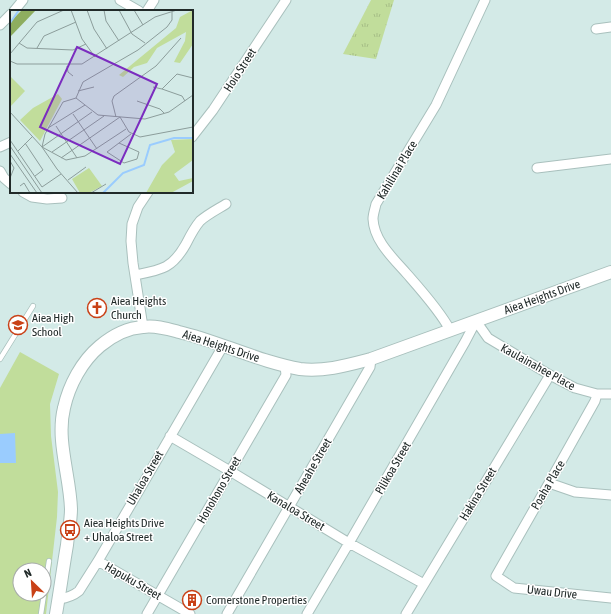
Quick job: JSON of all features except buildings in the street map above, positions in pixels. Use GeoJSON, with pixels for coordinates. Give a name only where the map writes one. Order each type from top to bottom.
{"type":"FeatureCollection","features":[{"type":"Feature","properties":{"kind":"street"},"geometry":{"type":"LineString","coordinates":[[15,10],[23,0]]}},
{"type":"Feature","properties":{"kind":"street"},"geometry":{"type":"LineString","coordinates":[[120,0],[137,10]]}},
{"type":"Feature","properties":{"kind":"street"},"geometry":{"type":"LineString","coordinates":[[148,10],[154,0]]}},
{"type":"Feature","properties":{"kind":"street","name":"Hoio Street"},"geometry":{"type":"LineString","coordinates":[[193,136],[213,110],[286,0]]}},
{"type":"Feature","properties":{"kind":"street","name":"Kahilinai Place"},"geometry":{"type":"LineString","coordinates":[[450,330],[446,322],[421,290],[387,251],[376,233],[373,219],[376,204],[436,105],[485,0]]}},
{"type":"Feature","properties":{"kind":"street"},"geometry":{"type":"LineString","coordinates":[[0,25],[10,15]]}},
{"type":"Feature","properties":{"kind":"street"},"geometry":{"type":"LineString","coordinates":[[596,29],[611,27]]}},
{"type":"Feature","properties":{"kind":"street"},"geometry":{"type":"LineString","coordinates":[[0,147],[10,142]]}},
{"type":"Feature","properties":{"kind":"street"},"geometry":{"type":"LineString","coordinates":[[537,168],[611,159]]}},
{"type":"Feature","properties":{"kind":"street"},"geometry":{"type":"LineString","coordinates":[[0,171],[4,178],[10,183]]}},
{"type":"Feature","properties":{"kind":"street"},"geometry":{"type":"LineString","coordinates":[[24,193],[32,197],[47,199],[62,198]]}},
{"type":"Feature","properties":{"kind":"street"},"geometry":{"type":"LineString","coordinates":[[144,326],[131,241],[132,224],[138,207],[147,193]]}},
{"type":"Feature","properties":{"kind":"street"},"geometry":{"type":"LineString","coordinates":[[135,274],[154,271],[170,264],[177,258],[201,220],[208,214],[226,204]]}},
{"type":"Feature","properties":{"kind":"street","name":"Aiea Heights Drive"},"geometry":{"type":"LineString","coordinates":[[56,614],[71,511],[62,444],[64,408],[69,390],[75,377],[95,350],[107,341],[123,332],[144,326],[157,327],[202,338],[285,366],[301,369],[331,368],[371,359],[611,272]]}},
{"type":"Feature","properties":{"kind":"street","name":"Kaulainahee Place"},"geometry":{"type":"LineString","coordinates":[[476,321],[488,338],[550,375],[575,388],[597,394],[611,394]]}},
{"type":"Feature","properties":{"kind":"street","name":"Pilikoa Street"},"geometry":{"type":"LineString","coordinates":[[307,614],[476,321]]}},
{"type":"Feature","properties":{"kind":"street","name":"Uhaloa Street"},"geometry":{"type":"LineString","coordinates":[[59,599],[76,594],[79,591],[223,346]]}},
{"type":"Feature","properties":{"kind":"street","name":"Aheahe Street"},"geometry":{"type":"LineString","coordinates":[[227,614],[370,367],[371,359]]}},
{"type":"Feature","properties":{"kind":"street","name":"Honohono Street"},"geometry":{"type":"LineString","coordinates":[[147,614],[286,375],[285,366]]}},
{"type":"Feature","properties":{"kind":"street","name":"Hakina Street"},"geometry":{"type":"LineString","coordinates":[[406,614],[550,375]]}},
{"type":"Feature","properties":{"kind":"street","name":"Poaha Place"},"geometry":{"type":"LineString","coordinates":[[496,576],[550,483],[595,401],[597,394]]}},
{"type":"Feature","properties":{"kind":"street","name":"Kanaloa Street"},"geometry":{"type":"LineString","coordinates":[[170,436],[349,543],[424,584]]}},
{"type":"Feature","properties":{"kind":"street"},"geometry":{"type":"LineString","coordinates":[[550,483],[575,492],[611,495]]}},
{"type":"Feature","properties":{"kind":"street","name":"Hapuku Street"},"geometry":{"type":"LineString","coordinates":[[98,561],[190,614]]}},
{"type":"Feature","properties":{"kind":"street","name":"Uwau Drive"},"geometry":{"type":"LineString","coordinates":[[496,576],[514,588],[611,598]]}},
{"type":"Feature","properties":{"kind":"lane"},"geometry":{"type":"LineString","coordinates":[[0,359],[33,306]]}},
{"type":"Feature","properties":{"kind":"lane"},"geometry":{"type":"LineString","coordinates":[[41,614],[49,561]]}},
{"type":"Feature","properties":{"kind":"green space"},"geometry":{"type":"Polygon","coordinates":[[[371,0],[394,0],[376,59],[343,54],[371,0]]]}},
{"type":"Feature","properties":{"kind":"green space"},"geometry":{"type":"Polygon","coordinates":[[[20,352],[59,374],[50,404],[51,436],[58,492],[57,517],[52,562],[12,562],[12,602],[47,602],[46,614],[0,614],[0,388],[20,352]]]}},
{"type":"Feature","properties":{"kind":"water"},"geometry":{"type":"Polygon","coordinates":[[[15,433],[16,463],[0,463],[0,434],[15,433]]]}},
{"type":"Feature","properties":{"kind":"place","name":"Aiea Heights Church"},"geometry":{"type":"Point","coordinates":[97,308]}},
{"type":"Feature","properties":{"kind":"place","name":"Aiea High School"},"geometry":{"type":"Point","coordinates":[18,325]}},
{"type":"Feature","properties":{"kind":"place","name":"Aiea Heights Drive + Uhaloa Street"},"geometry":{"type":"Point","coordinates":[70,530]}},
{"type":"Feature","properties":{"kind":"place","name":"Cornerstone Properties"},"geometry":{"type":"Point","coordinates":[192,600]}}]}
